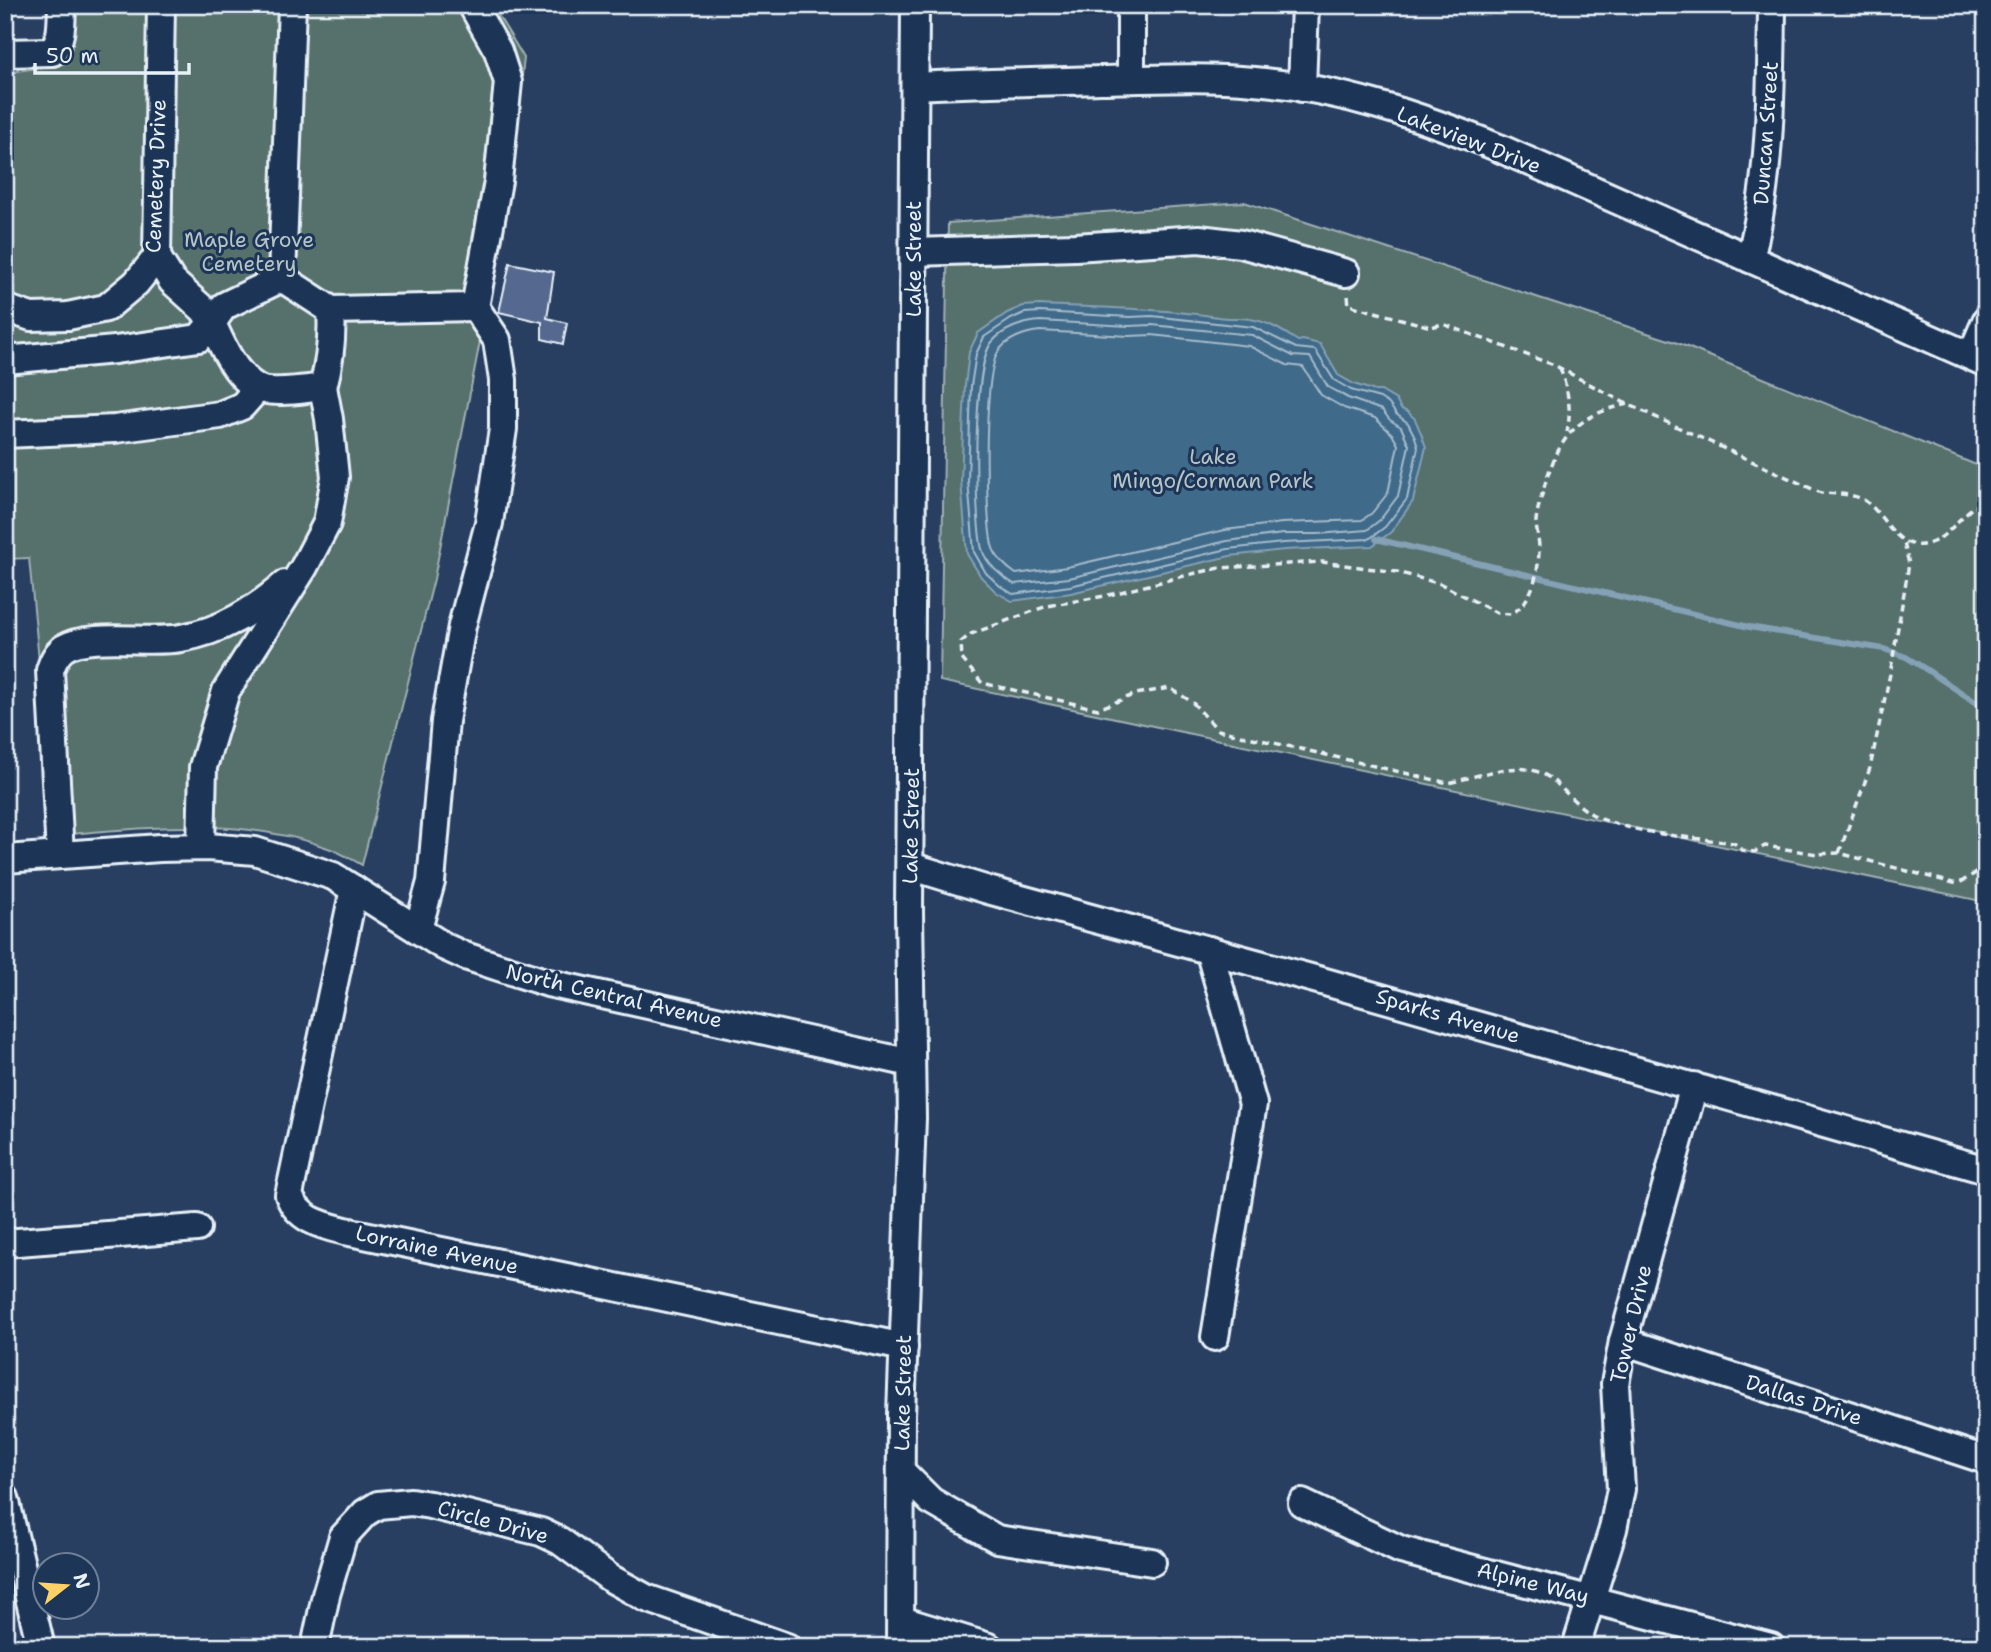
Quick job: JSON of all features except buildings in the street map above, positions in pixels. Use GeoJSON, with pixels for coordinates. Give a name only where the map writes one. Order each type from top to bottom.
{"type":"FeatureCollection","features":[{"type":"Feature","properties":{"kind":"street"},"geometry":{"type":"LineString","coordinates":[[5,53],[52,51],[57,46],[61,29],[62,5]]}},
{"type":"Feature","properties":{"kind":"street","name":"Cemetery Drive"},"geometry":{"type":"LineString","coordinates":[[5,308],[32,317],[68,316],[106,308],[136,284],[157,257],[161,5]]}},
{"type":"Feature","properties":{"kind":"street"},"geometry":{"type":"LineString","coordinates":[[282,278],[292,5]]}},
{"type":"Feature","properties":{"kind":"street"},"geometry":{"type":"LineString","coordinates":[[418,929],[431,882],[447,708],[462,626],[489,523],[503,429],[503,380],[497,340],[475,307],[498,181],[508,82],[498,51],[472,5]]}},
{"type":"Feature","properties":{"kind":"street","name":"Lake Street"},"geometry":{"type":"LineString","coordinates":[[900,1647],[901,1471],[912,1118],[910,866],[915,5]]}},
{"type":"Feature","properties":{"kind":"street"},"geometry":{"type":"LineString","coordinates":[[1131,5],[1131,79]]}},
{"type":"Feature","properties":{"kind":"street"},"geometry":{"type":"LineString","coordinates":[[1302,88],[1305,5]]}},
{"type":"Feature","properties":{"kind":"street","name":"Duncan Street"},"geometry":{"type":"LineString","coordinates":[[1751,259],[1764,176],[1772,5]]}},
{"type":"Feature","properties":{"kind":"street","name":"Lakeview Drive"},"geometry":{"type":"LineString","coordinates":[[915,86],[1131,79],[1224,79],[1302,88],[1367,103],[1473,137],[1979,360]]}},
{"type":"Feature","properties":{"kind":"street"},"geometry":{"type":"LineString","coordinates":[[914,252],[1075,247],[1199,239],[1241,244],[1346,273]]}},
{"type":"Feature","properties":{"kind":"street"},"geometry":{"type":"LineString","coordinates":[[157,257],[172,281],[204,310],[223,347],[241,373],[257,389],[323,387]]}},
{"type":"Feature","properties":{"kind":"street"},"geometry":{"type":"LineString","coordinates":[[282,278],[331,310],[475,307]]}},
{"type":"Feature","properties":{"kind":"street"},"geometry":{"type":"LineString","coordinates":[[5,360],[115,350],[199,338],[224,306],[282,278]]}},
{"type":"Feature","properties":{"kind":"street"},"geometry":{"type":"LineString","coordinates":[[136,284],[172,281]]}},
{"type":"Feature","properties":{"kind":"street"},"geometry":{"type":"LineString","coordinates":[[201,848],[203,767],[226,691],[304,567],[327,523],[335,477],[323,387],[333,334],[331,310]]}},
{"type":"Feature","properties":{"kind":"street"},"geometry":{"type":"LineString","coordinates":[[1979,360],[1986,321]]}},
{"type":"Feature","properties":{"kind":"street"},"geometry":{"type":"LineString","coordinates":[[5,434],[115,429],[220,415],[242,406],[257,389]]}},
{"type":"Feature","properties":{"kind":"street"},"geometry":{"type":"LineString","coordinates":[[60,855],[50,670],[55,656],[65,647],[83,642],[180,639],[225,626],[262,604],[304,567]]}},
{"type":"Feature","properties":{"kind":"street","name":"North Central Avenue"},"geometry":{"type":"LineString","coordinates":[[5,859],[201,848],[255,851],[333,876],[445,947],[548,983],[911,1063]]}},
{"type":"Feature","properties":{"kind":"street","name":"Sparks Avenue"},"geometry":{"type":"LineString","coordinates":[[910,866],[1067,913],[1209,950],[1986,1170]]}},
{"type":"Feature","properties":{"kind":"street","name":"Lorraine Avenue"},"geometry":{"type":"LineString","coordinates":[[354,889],[289,1195],[297,1211],[313,1222],[345,1231],[904,1347]]}},
{"type":"Feature","properties":{"kind":"street"},"geometry":{"type":"LineString","coordinates":[[1209,950],[1253,1104],[1216,1337]]}},
{"type":"Feature","properties":{"kind":"street","name":"Tower Drive"},"geometry":{"type":"LineString","coordinates":[[1576,1647],[1613,1528],[1621,1489],[1615,1384],[1623,1341],[1694,1086]]}},
{"type":"Feature","properties":{"kind":"street"},"geometry":{"type":"LineString","coordinates":[[5,1243],[197,1228]]}},
{"type":"Feature","properties":{"kind":"street","name":"Dallas Drive"},"geometry":{"type":"LineString","coordinates":[[1623,1341],[1986,1460]]}},
{"type":"Feature","properties":{"kind":"street"},"geometry":{"type":"LineString","coordinates":[[901,1471],[932,1501],[997,1539],[1152,1562]]}},
{"type":"Feature","properties":{"kind":"street"},"geometry":{"type":"LineString","coordinates":[[5,1498],[41,1647]]}},
{"type":"Feature","properties":{"kind":"street","name":"Circle Drive"},"geometry":{"type":"LineString","coordinates":[[315,1647],[326,1595],[343,1537],[365,1513],[378,1505],[411,1502],[541,1532],[560,1541],[610,1578],[646,1598],[787,1647]]}},
{"type":"Feature","properties":{"kind":"street","name":"Alpine Way"},"geometry":{"type":"LineString","coordinates":[[1301,1503],[1401,1550],[1771,1647]]}},
{"type":"Feature","properties":{"kind":"street"},"geometry":{"type":"LineString","coordinates":[[901,1619],[989,1647]]}},
{"type":"Feature","properties":{"kind":"path"},"geometry":{"type":"LineString","coordinates":[[1346,273],[1349,305],[1431,327],[1443,324],[1560,368],[1628,404],[1821,494],[1851,495],[1867,502],[1904,543],[1909,564],[1870,768],[1839,853]]}},
{"type":"Feature","properties":{"kind":"path"},"geometry":{"type":"LineString","coordinates":[[1560,368],[1570,401],[1571,417],[1567,435],[1552,466],[1536,520],[1539,548],[1530,595],[1517,611],[1511,614],[1497,614],[1441,584],[1385,570],[1322,562],[1220,568],[1105,596],[1047,606],[1020,615],[971,634],[961,642],[962,659],[982,683],[1098,709],[1136,694],[1170,688],[1192,702],[1218,730],[1448,783],[1469,779],[1487,771],[1510,768],[1531,770],[1548,776],[1581,809],[1602,819],[1642,830],[1734,843],[1742,850],[1754,852],[1765,846],[1818,855],[1839,853],[1957,884],[1968,879],[1975,871],[1986,869]]}},
{"type":"Feature","properties":{"kind":"path"},"geometry":{"type":"LineString","coordinates":[[1567,435],[1581,421],[1628,404]]}},
{"type":"Feature","properties":{"kind":"path"},"geometry":{"type":"LineString","coordinates":[[1904,543],[1914,546],[1931,542],[1942,537],[1975,506],[1986,509]]}},
{"type":"Feature","properties":{"kind":"green space","name":"Maple Grove Cemetery"},"geometry":{"type":"Polygon","coordinates":[[[71,5],[492,5],[524,58],[503,239],[486,310],[434,579],[362,865],[332,850],[261,831],[193,827],[56,835],[29,558],[5,559],[5,73],[69,63],[71,5]]]}},
{"type":"Feature","properties":{"kind":"green space","name":"Lake Mingo/Corman Park"},"geometry":{"type":"Polygon","coordinates":[[[1244,202],[1675,342],[1986,469],[1986,902],[940,681],[948,223],[1244,202]]]}},
{"type":"Feature","properties":{"kind":"water"},"geometry":{"type":"Polygon","coordinates":[[[1023,306],[1151,310],[1250,319],[1272,326],[1298,341],[1320,344],[1338,375],[1354,384],[1381,391],[1396,400],[1401,409],[1415,419],[1426,447],[1413,501],[1391,532],[1372,546],[1284,550],[1230,556],[1071,593],[1012,601],[996,592],[981,577],[967,554],[961,481],[965,386],[969,352],[978,333],[1007,313],[1023,306]]]}},
{"type":"Feature","properties":{"kind":"waterway"},"geometry":{"type":"LineString","coordinates":[[1376,539],[1749,627],[1884,649],[1906,657],[1986,709]]}}]}
